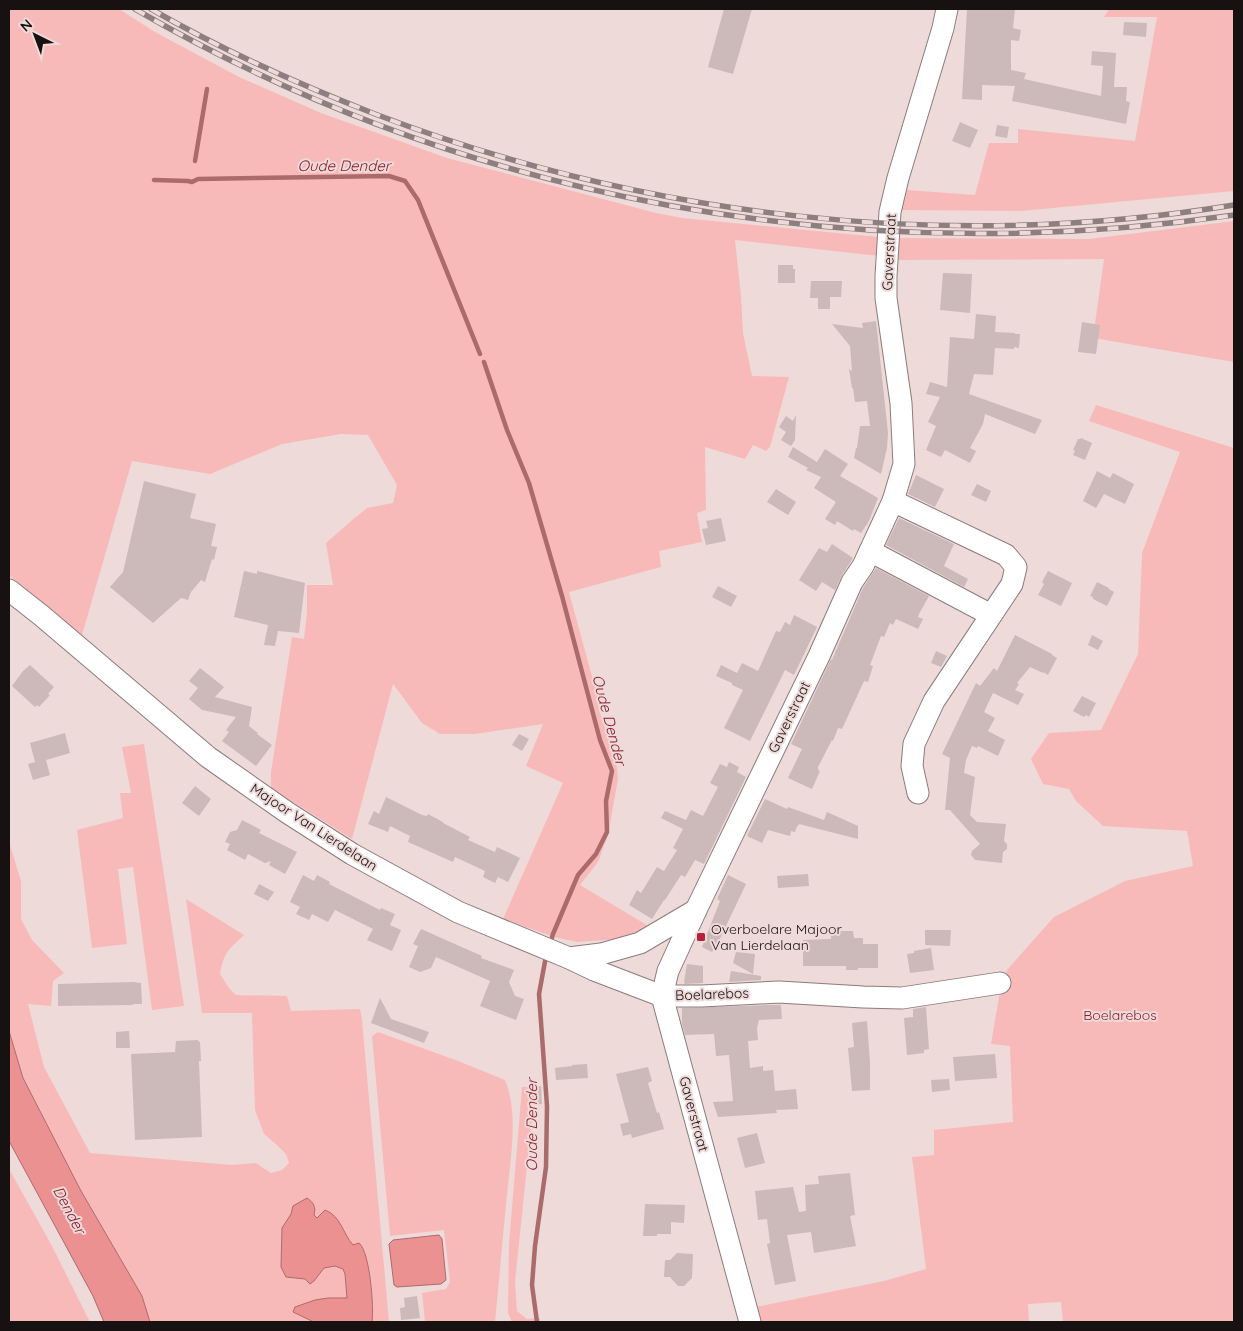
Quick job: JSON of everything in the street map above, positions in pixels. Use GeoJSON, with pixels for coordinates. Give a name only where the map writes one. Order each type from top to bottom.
{"type":"FeatureCollection","features":[{"type":"Feature","properties":{"kind":"street","name":"Gaverstraat"},"geometry":{"type":"LineString","coordinates":[[750,1322],[662,996],[668,970],[696,910],[819,656],[852,582],[863,566],[893,501],[904,464],[901,403],[886,298],[890,212],[898,178],[944,28],[947,9]]}},
{"type":"Feature","properties":{"kind":"street"},"geometry":{"type":"LineString","coordinates":[[893,501],[1006,555],[1016,567],[1012,584],[934,701],[914,744],[912,766],[918,793]]}},
{"type":"Feature","properties":{"kind":"street"},"geometry":{"type":"LineString","coordinates":[[870,551],[991,615]]}},
{"type":"Feature","properties":{"kind":"street","name":"Majoor Van Lierdelaan"},"geometry":{"type":"LineString","coordinates":[[9,590],[208,757],[288,813],[352,854],[458,912],[594,970],[662,996]]}},
{"type":"Feature","properties":{"kind":"street"},"geometry":{"type":"LineString","coordinates":[[557,953],[601,954],[640,943],[696,910]]}},
{"type":"Feature","properties":{"kind":"street","name":"Boelarebos"},"geometry":{"type":"LineString","coordinates":[[662,996],[779,992],[863,998],[902,998],[1000,983]]}},
{"type":"Feature","properties":{"kind":"green space"},"geometry":{"type":"Polygon","coordinates":[[[9,9],[119,9],[155,32],[239,77],[321,113],[447,158],[656,213],[682,218],[879,237],[879,256],[735,240],[743,333],[752,376],[789,377],[770,447],[766,451],[753,445],[745,459],[705,447],[706,510],[697,513],[702,542],[659,551],[661,567],[569,592],[596,691],[599,710],[616,760],[618,779],[608,835],[598,862],[580,885],[650,927],[620,939],[577,942],[554,937],[503,919],[563,783],[526,766],[543,724],[475,734],[440,734],[422,723],[393,684],[352,839],[271,788],[271,772],[292,637],[304,639],[307,613],[307,585],[333,585],[326,543],[367,508],[393,503],[397,485],[368,435],[341,434],[282,444],[210,474],[132,461],[82,635],[9,575],[9,9]]]}},
{"type":"Feature","properties":{"kind":"green space"},"geometry":{"type":"Polygon","coordinates":[[[1109,9],[1234,9],[1234,191],[1021,211],[901,210],[907,190],[975,195],[989,143],[1018,143],[1018,129],[1135,141],[1157,17],[1104,17],[1109,9]]]}},
{"type":"Feature","properties":{"kind":"green space"},"geometry":{"type":"Polygon","coordinates":[[[1234,221],[1234,362],[1093,338],[1104,259],[896,260],[898,238],[1089,239],[1234,221]]]}},
{"type":"Feature","properties":{"kind":"green space","name":"Boelarebos"},"geometry":{"type":"Polygon","coordinates":[[[1096,405],[1234,448],[1234,1322],[1063,1322],[1061,1302],[1028,1304],[1029,1322],[760,1322],[756,1307],[884,1281],[926,1269],[912,1157],[934,1155],[934,1130],[1013,1122],[1010,1046],[991,1044],[999,997],[1007,970],[1054,917],[1125,881],[1193,866],[1187,831],[1103,826],[1076,801],[1069,789],[1043,784],[1031,759],[1049,733],[1101,730],[1138,654],[1142,553],[1180,452],[1089,421],[1096,405]]]}},
{"type":"Feature","properties":{"kind":"green space"},"geometry":{"type":"Polygon","coordinates":[[[144,744],[184,1006],[152,1010],[133,867],[118,869],[127,944],[92,948],[77,830],[123,818],[120,793],[131,793],[122,747],[144,744]]]}},
{"type":"Feature","properties":{"kind":"green space"},"geometry":{"type":"Polygon","coordinates":[[[9,842],[21,881],[21,919],[32,940],[64,973],[53,981],[51,1006],[28,1004],[44,1067],[90,1153],[232,1165],[256,1163],[271,1173],[282,1170],[289,1163],[286,1154],[264,1134],[255,1110],[252,1013],[202,1013],[186,899],[244,935],[228,952],[223,961],[220,974],[236,995],[287,996],[291,1011],[360,1009],[389,1322],[150,1322],[142,1296],[81,1191],[23,1078],[9,1031],[9,842]]]}},
{"type":"Feature","properties":{"kind":"green space"},"geometry":{"type":"Polygon","coordinates":[[[378,1032],[505,1080],[512,1109],[513,1125],[495,1322],[425,1322],[422,1293],[446,1289],[450,1282],[444,1230],[390,1236],[372,1036],[378,1032]]]}},
{"type":"Feature","properties":{"kind":"green space"},"geometry":{"type":"Polygon","coordinates":[[[522,1087],[529,1087],[532,1118],[515,1282],[517,1311],[527,1319],[540,1318],[540,1322],[512,1322],[508,1313],[509,1244],[522,1087]]]}},
{"type":"Feature","properties":{"kind":"green space"},"geometry":{"type":"Polygon","coordinates":[[[9,1169],[52,1246],[90,1322],[9,1322],[9,1169]]]}},
{"type":"Feature","properties":{"kind":"water","name":"Dender"},"geometry":{"type":"Polygon","coordinates":[[[9,1031],[23,1078],[81,1191],[142,1296],[150,1322],[104,1322],[93,1296],[9,1141],[9,1031]]]}},
{"type":"Feature","properties":{"kind":"water"},"geometry":{"type":"Polygon","coordinates":[[[307,1198],[314,1205],[314,1215],[317,1218],[325,1210],[335,1216],[353,1245],[359,1243],[363,1248],[370,1280],[372,1322],[314,1322],[293,1312],[295,1307],[315,1300],[347,1298],[343,1269],[335,1266],[324,1268],[310,1284],[305,1279],[286,1277],[281,1267],[282,1228],[291,1214],[293,1206],[307,1198]]]}},
{"type":"Feature","properties":{"kind":"water"},"geometry":{"type":"Polygon","coordinates":[[[439,1235],[442,1239],[446,1280],[441,1284],[397,1287],[394,1285],[389,1244],[393,1240],[439,1235]]]}},
{"type":"Feature","properties":{"kind":"building"},"geometry":{"type":"Polygon","coordinates":[[[724,9],[752,9],[733,74],[708,67],[724,9]]]}},
{"type":"Feature","properties":{"kind":"building"},"geometry":{"type":"Polygon","coordinates":[[[967,9],[1015,9],[1013,28],[1021,30],[1019,41],[1011,40],[1011,70],[1026,73],[1024,79],[1101,96],[1103,66],[1091,65],[1092,51],[1116,53],[1114,87],[1127,87],[1126,101],[1130,102],[1126,124],[1012,101],[1015,86],[982,85],[982,100],[962,99],[967,9]]]}},
{"type":"Feature","properties":{"kind":"building"},"geometry":{"type":"Polygon","coordinates":[[[1124,22],[1147,23],[1146,37],[1123,35],[1124,22]]]}},
{"type":"Feature","properties":{"kind":"building"},"geometry":{"type":"Polygon","coordinates":[[[960,122],[978,130],[970,148],[952,141],[960,122]]]}},
{"type":"Feature","properties":{"kind":"building"},"geometry":{"type":"Polygon","coordinates":[[[997,125],[1009,127],[1007,138],[995,136],[997,125]]]}},
{"type":"Feature","properties":{"kind":"building"},"geometry":{"type":"Polygon","coordinates":[[[778,265],[793,265],[793,269],[795,269],[795,283],[778,283],[778,265]]]}},
{"type":"Feature","properties":{"kind":"building"},"geometry":{"type":"Polygon","coordinates":[[[943,273],[972,274],[970,313],[940,310],[943,273]]]}},
{"type":"Feature","properties":{"kind":"building"},"geometry":{"type":"Polygon","coordinates":[[[811,281],[842,281],[841,297],[830,297],[830,309],[818,309],[818,298],[810,298],[811,281]]]}},
{"type":"Feature","properties":{"kind":"building"},"geometry":{"type":"Polygon","coordinates":[[[976,314],[996,316],[995,332],[1020,334],[1019,348],[995,348],[993,375],[974,374],[969,394],[1042,420],[1035,434],[985,414],[983,424],[970,448],[976,451],[970,463],[945,450],[941,457],[926,450],[936,426],[928,422],[940,397],[926,394],[930,382],[947,387],[950,337],[974,339],[976,314]]]}},
{"type":"Feature","properties":{"kind":"building"},"geometry":{"type":"Polygon","coordinates":[[[876,321],[888,433],[887,448],[881,474],[854,458],[860,426],[870,426],[867,401],[855,402],[849,369],[852,371],[850,346],[832,324],[863,328],[862,323],[876,321]]]}},
{"type":"Feature","properties":{"kind":"building"},"geometry":{"type":"Polygon","coordinates":[[[1082,322],[1100,325],[1096,354],[1078,352],[1082,322]]]}},
{"type":"Feature","properties":{"kind":"building"},"geometry":{"type":"Polygon","coordinates":[[[796,415],[795,440],[791,446],[781,440],[786,432],[779,427],[786,416],[793,421],[796,415]]]}},
{"type":"Feature","properties":{"kind":"building"},"geometry":{"type":"Polygon","coordinates":[[[1081,438],[1092,443],[1085,460],[1073,455],[1078,439],[1081,438]]]}},
{"type":"Feature","properties":{"kind":"building"},"geometry":{"type":"Polygon","coordinates":[[[793,447],[817,462],[825,449],[848,464],[840,476],[878,498],[869,521],[861,533],[854,529],[853,531],[837,521],[835,525],[825,519],[836,502],[814,488],[821,477],[806,470],[808,468],[788,457],[793,447]]]}},
{"type":"Feature","properties":{"kind":"building"},"geometry":{"type":"Polygon","coordinates":[[[1097,471],[1110,478],[1113,473],[1134,484],[1125,504],[1104,494],[1096,508],[1083,501],[1097,471]]]}},
{"type":"Feature","properties":{"kind":"building"},"geometry":{"type":"Polygon","coordinates":[[[916,475],[944,489],[935,507],[908,494],[916,475]]]}},
{"type":"Feature","properties":{"kind":"building"},"geometry":{"type":"Polygon","coordinates":[[[144,481],[196,494],[190,518],[216,524],[211,546],[217,547],[205,582],[201,580],[191,592],[188,600],[181,598],[153,623],[110,587],[123,572],[144,481]]]}},
{"type":"Feature","properties":{"kind":"building"},"geometry":{"type":"Polygon","coordinates":[[[977,484],[991,491],[986,502],[971,495],[977,484]]]}},
{"type":"Feature","properties":{"kind":"building"},"geometry":{"type":"Polygon","coordinates":[[[776,489],[796,502],[788,515],[767,502],[776,489]]]}},
{"type":"Feature","properties":{"kind":"building"},"geometry":{"type":"Polygon","coordinates":[[[721,518],[726,541],[706,545],[702,529],[708,528],[706,521],[721,518]]]}},
{"type":"Feature","properties":{"kind":"building"},"geometry":{"type":"Polygon","coordinates":[[[899,518],[954,544],[944,566],[968,579],[964,587],[886,545],[899,518]]]}},
{"type":"Feature","properties":{"kind":"building"},"geometry":{"type":"Polygon","coordinates":[[[832,544],[853,558],[835,590],[822,582],[816,591],[799,580],[819,548],[827,552],[832,544]]]}},
{"type":"Feature","properties":{"kind":"building"},"geometry":{"type":"Polygon","coordinates":[[[876,568],[929,596],[918,617],[923,619],[918,629],[896,619],[893,625],[890,623],[884,637],[881,636],[870,665],[873,666],[868,682],[864,681],[842,729],[838,728],[818,767],[820,771],[812,789],[788,778],[802,749],[791,744],[832,660],[863,588],[876,568]]]}},
{"type":"Feature","properties":{"kind":"building"},"geometry":{"type":"Polygon","coordinates":[[[244,571],[257,574],[257,571],[305,583],[299,633],[278,631],[275,646],[264,645],[268,625],[234,617],[244,571]]]}},
{"type":"Feature","properties":{"kind":"building"},"geometry":{"type":"Polygon","coordinates":[[[1048,571],[1072,583],[1061,606],[1038,595],[1048,571]]]}},
{"type":"Feature","properties":{"kind":"building"},"geometry":{"type":"Polygon","coordinates":[[[1097,582],[1114,592],[1107,606],[1090,596],[1097,582]]]}},
{"type":"Feature","properties":{"kind":"building"},"geometry":{"type":"Polygon","coordinates":[[[718,586],[737,596],[731,607],[712,597],[718,586]]]}},
{"type":"Feature","properties":{"kind":"building"},"geometry":{"type":"Polygon","coordinates":[[[794,615],[817,627],[794,675],[785,670],[750,741],[724,728],[743,690],[716,676],[721,665],[737,673],[742,663],[758,671],[776,631],[780,632],[785,622],[790,625],[794,615]]]}},
{"type":"Feature","properties":{"kind":"building"},"geometry":{"type":"Polygon","coordinates":[[[1015,635],[1057,658],[1048,675],[1030,667],[1017,683],[1019,684],[1015,690],[1024,694],[1018,705],[993,693],[984,712],[995,718],[988,731],[1005,740],[998,756],[978,746],[977,748],[972,746],[966,760],[964,773],[975,777],[970,815],[977,822],[1006,824],[1004,841],[1007,844],[1007,849],[1003,852],[1002,863],[975,860],[971,855],[972,851],[980,844],[950,810],[945,810],[950,758],[942,754],[976,683],[980,686],[994,668],[997,671],[1015,635]]]}},
{"type":"Feature","properties":{"kind":"building"},"geometry":{"type":"Polygon","coordinates":[[[1092,635],[1103,641],[1098,650],[1088,645],[1092,635]]]}},
{"type":"Feature","properties":{"kind":"building"},"geometry":{"type":"Polygon","coordinates":[[[936,651],[947,656],[941,667],[931,663],[936,651]]]}},
{"type":"Feature","properties":{"kind":"building"},"geometry":{"type":"Polygon","coordinates":[[[30,665],[54,687],[48,694],[50,695],[39,707],[37,705],[35,707],[12,686],[30,665]]]}},
{"type":"Feature","properties":{"kind":"building"},"geometry":{"type":"Polygon","coordinates":[[[200,668],[224,687],[215,697],[252,707],[249,726],[272,745],[256,766],[222,741],[229,732],[226,730],[236,717],[202,710],[189,699],[198,688],[189,681],[200,668]]]}},
{"type":"Feature","properties":{"kind":"building"},"geometry":{"type":"Polygon","coordinates":[[[1082,696],[1096,703],[1089,717],[1086,715],[1084,717],[1073,711],[1082,696]]]}},
{"type":"Feature","properties":{"kind":"building"},"geometry":{"type":"Polygon","coordinates":[[[65,733],[70,753],[46,760],[50,775],[33,780],[28,764],[35,762],[30,743],[65,733]]]}},
{"type":"Feature","properties":{"kind":"building"},"geometry":{"type":"Polygon","coordinates":[[[519,734],[529,739],[522,751],[512,745],[519,734]]]}},
{"type":"Feature","properties":{"kind":"building"},"geometry":{"type":"Polygon","coordinates":[[[729,762],[739,767],[737,772],[746,777],[704,864],[695,860],[685,877],[681,875],[652,919],[629,905],[637,890],[641,893],[657,867],[664,871],[677,850],[673,848],[683,829],[661,818],[665,811],[686,820],[691,810],[703,816],[718,787],[710,783],[720,764],[727,767],[729,762]]]}},
{"type":"Feature","properties":{"kind":"building"},"geometry":{"type":"Polygon","coordinates":[[[195,786],[211,799],[199,816],[182,803],[195,786]]]}},
{"type":"Feature","properties":{"kind":"building"},"geometry":{"type":"Polygon","coordinates":[[[386,797],[422,815],[427,816],[428,814],[470,837],[468,840],[495,852],[497,847],[520,858],[508,882],[498,877],[495,883],[483,877],[485,871],[455,857],[453,862],[408,842],[410,836],[390,826],[388,832],[368,824],[374,811],[379,814],[386,797]]]}},
{"type":"Feature","properties":{"kind":"building"},"geometry":{"type":"Polygon","coordinates":[[[765,799],[787,809],[788,807],[824,820],[827,812],[858,826],[858,839],[799,824],[795,832],[791,831],[790,836],[768,830],[762,843],[747,836],[765,799]]]}},
{"type":"Feature","properties":{"kind":"building"},"geometry":{"type":"Polygon","coordinates":[[[242,820],[261,830],[259,833],[297,852],[285,874],[269,865],[271,861],[265,863],[248,854],[245,860],[227,850],[230,844],[225,842],[230,832],[237,830],[242,820]]]}},
{"type":"Feature","properties":{"kind":"building"},"geometry":{"type":"Polygon","coordinates":[[[808,874],[809,886],[778,888],[777,876],[808,874]]]}},
{"type":"Feature","properties":{"kind":"building"},"geometry":{"type":"Polygon","coordinates":[[[303,875],[314,881],[317,875],[330,882],[329,884],[380,910],[381,908],[395,914],[390,925],[401,930],[392,951],[367,940],[373,929],[335,910],[328,922],[312,914],[309,920],[296,914],[300,907],[290,902],[303,875]]]}},
{"type":"Feature","properties":{"kind":"building"},"geometry":{"type":"Polygon","coordinates":[[[728,875],[746,884],[712,952],[702,947],[720,901],[717,899],[728,875]]]}},
{"type":"Feature","properties":{"kind":"building"},"geometry":{"type":"Polygon","coordinates":[[[259,884],[274,892],[268,901],[254,894],[259,884]]]}},
{"type":"Feature","properties":{"kind":"building"},"geometry":{"type":"Polygon","coordinates":[[[421,929],[482,956],[481,958],[514,970],[509,982],[515,996],[524,999],[516,1020],[480,1006],[490,981],[436,957],[431,968],[420,972],[409,967],[418,946],[413,944],[421,929]]]}},
{"type":"Feature","properties":{"kind":"building"},"geometry":{"type":"Polygon","coordinates":[[[925,930],[951,930],[950,946],[925,945],[925,930]]]}},
{"type":"Feature","properties":{"kind":"building"},"geometry":{"type":"Polygon","coordinates":[[[831,931],[853,931],[854,938],[863,938],[863,944],[878,944],[878,968],[846,970],[846,966],[803,966],[803,940],[831,939],[831,931]]]}},
{"type":"Feature","properties":{"kind":"building"},"geometry":{"type":"Polygon","coordinates":[[[931,948],[934,970],[910,973],[907,954],[931,948]]]}},
{"type":"Feature","properties":{"kind":"building"},"geometry":{"type":"Polygon","coordinates":[[[736,952],[755,954],[753,974],[733,963],[736,952]]]}},
{"type":"Feature","properties":{"kind":"building"},"geometry":{"type":"Polygon","coordinates":[[[687,964],[703,966],[703,983],[685,984],[687,964]]]}},
{"type":"Feature","properties":{"kind":"building"},"geometry":{"type":"Polygon","coordinates":[[[731,971],[761,976],[761,980],[729,982],[731,971]]]}},
{"type":"Feature","properties":{"kind":"building"},"geometry":{"type":"Polygon","coordinates":[[[141,983],[142,1004],[58,1006],[58,984],[141,983]]]}},
{"type":"Feature","properties":{"kind":"building"},"geometry":{"type":"Polygon","coordinates":[[[380,998],[391,1019],[429,1032],[424,1043],[371,1023],[380,998]]]}},
{"type":"Feature","properties":{"kind":"building"},"geometry":{"type":"Polygon","coordinates":[[[781,1005],[782,1019],[759,1020],[757,1028],[758,1040],[748,1041],[750,1068],[763,1066],[763,1071],[773,1070],[775,1091],[796,1089],[798,1109],[776,1110],[777,1113],[718,1117],[713,1102],[733,1101],[729,1055],[716,1056],[714,1034],[685,1035],[682,1023],[682,1008],[781,1005]]]}},
{"type":"Feature","properties":{"kind":"building"},"geometry":{"type":"Polygon","coordinates":[[[926,1007],[929,1049],[924,1050],[924,1053],[907,1055],[904,1018],[913,1017],[913,1009],[926,1007]]]}},
{"type":"Feature","properties":{"kind":"building"},"geometry":{"type":"Polygon","coordinates":[[[867,1021],[870,1090],[852,1091],[848,1048],[854,1047],[852,1023],[867,1021]]]}},
{"type":"Feature","properties":{"kind":"building"},"geometry":{"type":"Polygon","coordinates":[[[129,1031],[130,1048],[116,1048],[116,1032],[129,1031]]]}},
{"type":"Feature","properties":{"kind":"building"},"geometry":{"type":"Polygon","coordinates":[[[198,1040],[200,1042],[201,1061],[199,1061],[202,1137],[135,1140],[131,1054],[175,1052],[176,1041],[198,1040]]]}},
{"type":"Feature","properties":{"kind":"building"},"geometry":{"type":"Polygon","coordinates":[[[995,1054],[997,1078],[955,1081],[953,1057],[995,1054]]]}},
{"type":"Feature","properties":{"kind":"building"},"geometry":{"type":"Polygon","coordinates":[[[587,1064],[588,1078],[556,1080],[555,1068],[587,1064]]]}},
{"type":"Feature","properties":{"kind":"building"},"geometry":{"type":"Polygon","coordinates":[[[648,1067],[652,1081],[648,1083],[664,1129],[632,1138],[631,1134],[623,1136],[620,1124],[629,1122],[616,1074],[648,1067]]]}},
{"type":"Feature","properties":{"kind":"building"},"geometry":{"type":"Polygon","coordinates":[[[949,1079],[950,1090],[932,1092],[931,1080],[949,1079]]]}},
{"type":"Feature","properties":{"kind":"building"},"geometry":{"type":"Polygon","coordinates":[[[541,1086],[542,1104],[532,1105],[531,1087],[541,1086]]]}},
{"type":"Feature","properties":{"kind":"building"},"geometry":{"type":"Polygon","coordinates":[[[757,1133],[765,1163],[745,1168],[737,1138],[757,1133]]]}},
{"type":"Feature","properties":{"kind":"building"},"geometry":{"type":"Polygon","coordinates":[[[850,1173],[855,1215],[850,1216],[856,1246],[814,1253],[811,1232],[787,1235],[796,1281],[775,1285],[767,1244],[770,1243],[767,1219],[758,1220],[755,1191],[793,1187],[799,1212],[806,1211],[805,1185],[819,1184],[818,1176],[850,1173]]]}},
{"type":"Feature","properties":{"kind":"building"},"geometry":{"type":"Polygon","coordinates":[[[645,1204],[685,1205],[684,1223],[671,1222],[671,1234],[643,1236],[645,1204]]]}},
{"type":"Feature","properties":{"kind":"building"},"geometry":{"type":"Polygon","coordinates":[[[677,1253],[693,1254],[692,1278],[684,1286],[678,1286],[670,1277],[664,1277],[665,1260],[670,1260],[677,1253]]]}},
{"type":"Feature","properties":{"kind":"building"},"geometry":{"type":"Polygon","coordinates":[[[417,1296],[420,1318],[401,1320],[400,1308],[405,1307],[404,1298],[417,1296]]]}},
{"type":"Feature","properties":{"kind":"waterway"},"geometry":{"type":"LineString","coordinates":[[195,161],[207,89]]}},
{"type":"Feature","properties":{"kind":"waterway","name":"Oude Dender"},"geometry":{"type":"LineString","coordinates":[[154,180],[192,182],[198,179],[389,176],[405,181],[418,200],[480,354]]}},
{"type":"Feature","properties":{"kind":"waterway","name":"Oude Dender"},"geometry":{"type":"LineString","coordinates":[[484,362],[507,430],[529,483],[562,596],[600,740],[612,771],[606,801],[607,832],[596,854],[578,875],[550,944]]}},
{"type":"Feature","properties":{"kind":"waterway","name":"Oude Dender"},"geometry":{"type":"LineString","coordinates":[[537,1322],[532,1285],[535,1246],[546,1167],[547,1106],[539,994],[546,956]]}},
{"type":"Feature","properties":{"kind":"railway"},"geometry":{"type":"LineString","coordinates":[[135,9],[262,76],[393,130],[529,173],[667,205],[807,225],[949,233],[1092,230],[1234,215]]}},
{"type":"Feature","properties":{"kind":"railway"},"geometry":{"type":"LineString","coordinates":[[151,9],[261,66],[375,114],[478,150],[584,179],[691,201],[799,216],[908,224],[1017,225],[1126,219],[1234,205]]}},
{"type":"Feature","properties":{"kind":"place","name":"Overboelare Majoor Van Lierdelaan"},"geometry":{"type":"Point","coordinates":[701,937]}}]}
